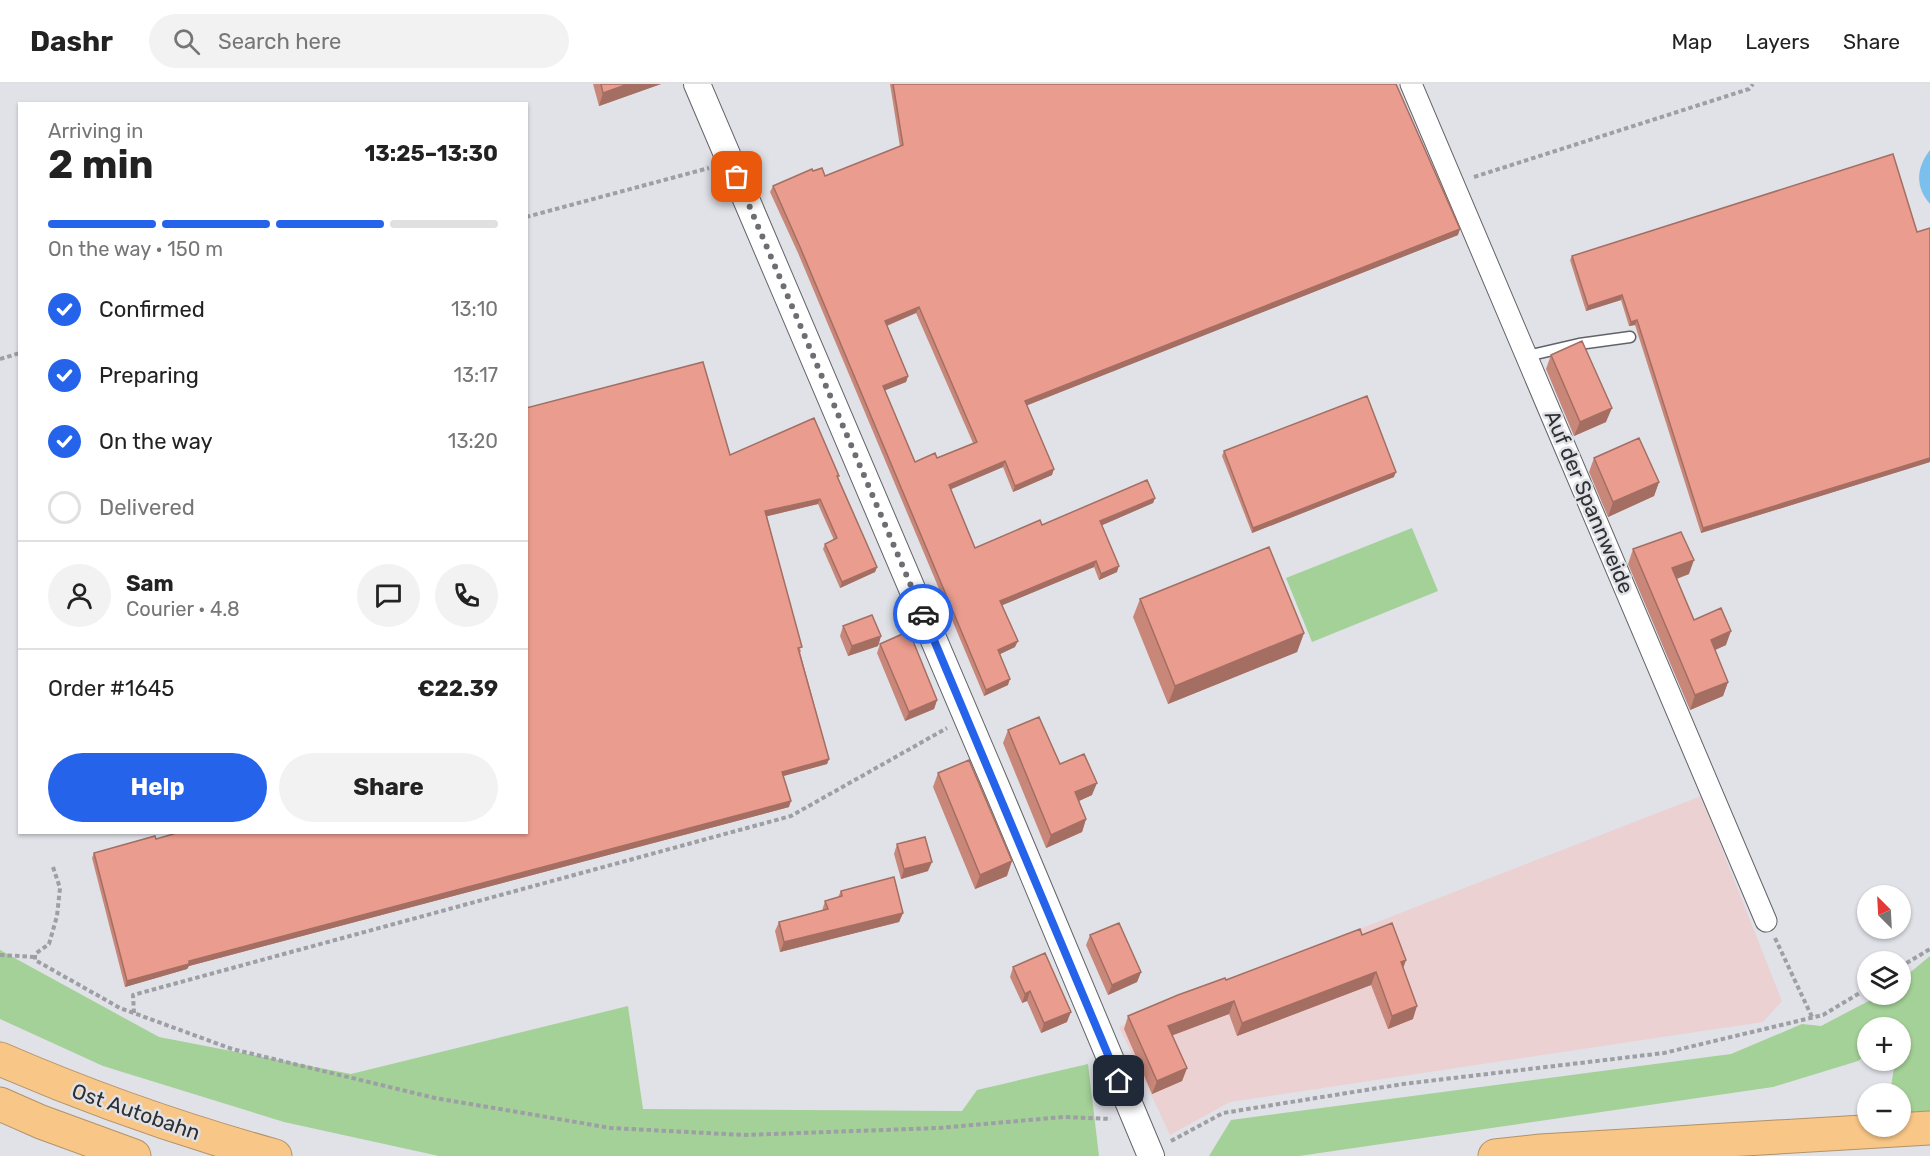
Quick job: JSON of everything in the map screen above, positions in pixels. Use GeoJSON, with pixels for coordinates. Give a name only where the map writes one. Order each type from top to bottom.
{"type":"FeatureCollection","features":[{"type":"Feature","properties":{"kind":"highway","name":"Ost Autobahn"},"geometry":{"type":"LineString","coordinates":[[0,1059],[55,1083],[118,1106],[217,1140],[275,1156]]}},
{"type":"Feature","properties":{"kind":"highway","name":"Ost Autobahn"},"geometry":{"type":"LineString","coordinates":[[0,1104],[41,1122],[135,1156]]}},
{"type":"Feature","properties":{"kind":"highway"},"geometry":{"type":"LineString","coordinates":[[1496,1156],[1541,1150],[1930,1128]]}},
{"type":"Feature","properties":{"kind":"street"},"geometry":{"type":"LineString","coordinates":[[697,84],[967,717],[1150,1155]]}},
{"type":"Feature","properties":{"kind":"street","name":"Auf der Spannweide"},"geometry":{"type":"LineString","coordinates":[[1411,84],[1766,921]]}},
{"type":"Feature","properties":{"kind":"lane"},"geometry":{"type":"LineString","coordinates":[[1527,356],[1579,344],[1630,337]]}},
{"type":"Feature","properties":{"kind":"path"},"geometry":{"type":"LineString","coordinates":[[1453,184],[1749,89],[1753,84]]}},
{"type":"Feature","properties":{"kind":"path"},"geometry":{"type":"LineString","coordinates":[[528,216],[730,162]]}},
{"type":"Feature","properties":{"kind":"path"},"geometry":{"type":"LineString","coordinates":[[0,358],[18,354]]}},
{"type":"Feature","properties":{"kind":"path"},"geometry":{"type":"LineString","coordinates":[[134,1013],[134,995],[791,816],[967,717]]}},
{"type":"Feature","properties":{"kind":"path"},"geometry":{"type":"LineString","coordinates":[[35,957],[35,954],[49,944],[57,916],[60,888],[53,867]]}},
{"type":"Feature","properties":{"kind":"path"},"geometry":{"type":"LineString","coordinates":[[1766,921],[1812,1017]]}},
{"type":"Feature","properties":{"kind":"path"},"geometry":{"type":"LineString","coordinates":[[1911,961],[1930,949]]}},
{"type":"Feature","properties":{"kind":"path"},"geometry":{"type":"LineString","coordinates":[[0,955],[35,957]]}},
{"type":"Feature","properties":{"kind":"path"},"geometry":{"type":"LineString","coordinates":[[35,957],[35,960],[120,1008],[232,1049],[424,1095],[611,1128],[744,1135],[939,1128],[1063,1117],[1136,1119]]}},
{"type":"Feature","properties":{"kind":"path"},"geometry":{"type":"LineString","coordinates":[[1150,1155],[1223,1113],[1403,1084],[1664,1053],[1823,1015],[1857,995]]}},
{"type":"Feature","properties":{"kind":"shaded area"},"geometry":{"type":"Polygon","coordinates":[[[1701,796],[1782,1001],[1763,1022],[1230,1102],[1170,1135],[1119,1027],[1223,982],[1701,796]]]}},
{"type":"Feature","properties":{"kind":"green space"},"geometry":{"type":"Polygon","coordinates":[[[1412,528],[1438,591],[1312,642],[1286,578],[1412,528]]]}},
{"type":"Feature","properties":{"kind":"green space"},"geometry":{"type":"Polygon","coordinates":[[[0,950],[159,1037],[351,1074],[628,1006],[643,1109],[962,1111],[977,1090],[1088,1064],[1099,1156],[439,1156],[284,1122],[103,1066],[0,1019],[0,950]]]}},
{"type":"Feature","properties":{"kind":"green space"},"geometry":{"type":"Polygon","coordinates":[[[1930,956],[1930,1115],[1911,1116],[1911,1083],[1892,1083],[1893,1071],[1911,1071],[1911,1017],[1857,1017],[1857,1061],[1773,1087],[1299,1156],[1209,1156],[1231,1120],[1731,1054],[1802,1024],[1821,1026],[1861,1005],[1911,1005],[1911,972],[1930,956]]]}},
{"type":"Feature","properties":{"kind":"water"},"geometry":{"type":"Polygon","coordinates":[[[1930,150],[1930,204],[1922,191],[1919,177],[1922,164],[1930,150]]]}},
{"type":"Feature","properties":{"kind":"building"},"geometry":{"type":"Polygon","coordinates":[[[601,84],[628,84],[603,93],[601,84]]]}},
{"type":"Feature","properties":{"kind":"building"},"geometry":{"type":"Polygon","coordinates":[[[893,84],[1396,84],[1460,229],[1025,401],[1054,469],[1015,486],[1005,461],[949,485],[975,548],[1040,520],[1042,525],[1147,480],[1155,498],[1100,521],[1119,566],[1101,574],[1096,561],[1000,601],[1018,641],[998,650],[1010,679],[986,690],[773,186],[812,169],[813,171],[822,168],[825,176],[903,145],[893,84]],[[919,307],[885,321],[908,376],[883,386],[915,462],[935,453],[937,458],[977,442],[919,307]]]}},
{"type":"Feature","properties":{"kind":"building"},"geometry":{"type":"Polygon","coordinates":[[[1893,154],[1917,232],[1930,228],[1930,458],[1703,528],[1637,320],[1631,322],[1622,295],[1588,306],[1572,256],[1893,154]]]}},
{"type":"Feature","properties":{"kind":"building"},"geometry":{"type":"Polygon","coordinates":[[[1582,341],[1612,408],[1580,422],[1551,355],[1582,341]]]}},
{"type":"Feature","properties":{"kind":"building"},"geometry":{"type":"Polygon","coordinates":[[[703,362],[730,455],[814,418],[877,567],[842,582],[825,544],[837,538],[820,499],[765,511],[802,647],[798,648],[829,759],[782,772],[791,801],[189,961],[189,964],[127,981],[94,853],[155,836],[156,839],[173,834],[528,834],[528,407],[703,362]]]}},
{"type":"Feature","properties":{"kind":"building"},"geometry":{"type":"Polygon","coordinates":[[[1367,396],[1396,472],[1253,528],[1224,451],[1367,396]]]}},
{"type":"Feature","properties":{"kind":"building"},"geometry":{"type":"Polygon","coordinates":[[[1639,438],[1659,482],[1613,502],[1594,458],[1639,438]]]}},
{"type":"Feature","properties":{"kind":"building"},"geometry":{"type":"Polygon","coordinates":[[[1681,532],[1694,560],[1672,568],[1694,620],[1721,608],[1731,631],[1711,640],[1728,682],[1695,695],[1633,549],[1681,532]]]}},
{"type":"Feature","properties":{"kind":"building"},"geometry":{"type":"Polygon","coordinates":[[[1269,547],[1304,633],[1175,686],[1140,599],[1269,547]]]}},
{"type":"Feature","properties":{"kind":"building"},"geometry":{"type":"Polygon","coordinates":[[[872,615],[881,636],[852,646],[843,626],[872,615]]]}},
{"type":"Feature","properties":{"kind":"building"},"geometry":{"type":"Polygon","coordinates":[[[909,631],[937,700],[909,712],[880,644],[909,631]]]}},
{"type":"Feature","properties":{"kind":"building"},"geometry":{"type":"Polygon","coordinates":[[[1039,717],[1060,764],[1084,754],[1097,783],[1075,792],[1086,819],[1051,835],[1008,730],[1039,717]]]}},
{"type":"Feature","properties":{"kind":"building"},"geometry":{"type":"Polygon","coordinates":[[[969,760],[1012,861],[980,875],[938,773],[969,760]]]}},
{"type":"Feature","properties":{"kind":"building"},"geometry":{"type":"Polygon","coordinates":[[[925,837],[932,862],[904,869],[897,844],[925,837]]]}},
{"type":"Feature","properties":{"kind":"building"},"geometry":{"type":"Polygon","coordinates":[[[894,877],[903,913],[784,942],[779,922],[828,909],[825,901],[842,896],[841,891],[894,877]]]}},
{"type":"Feature","properties":{"kind":"building"},"geometry":{"type":"Polygon","coordinates":[[[1119,923],[1141,972],[1112,985],[1090,935],[1119,923]]]}},
{"type":"Feature","properties":{"kind":"building"},"geometry":{"type":"Polygon","coordinates":[[[1392,923],[1406,960],[1401,962],[1417,1006],[1392,1016],[1376,972],[1242,1023],[1234,1001],[1168,1026],[1187,1068],[1157,1081],[1128,1016],[1178,995],[1225,978],[1226,980],[1360,929],[1362,935],[1392,923]]]}},
{"type":"Feature","properties":{"kind":"building"},"geometry":{"type":"Polygon","coordinates":[[[1045,953],[1071,1012],[1044,1023],[1030,991],[1025,994],[1013,967],[1045,953]]]}},
{"type":"Feature","properties":{"kind":"way so far"},"geometry":{"type":"LineString","coordinates":[[737,177],[923,614]]}},
{"type":"Feature","properties":{"kind":"route"},"geometry":{"type":"LineString","coordinates":[[923,614],[1119,1081]]}}]}
